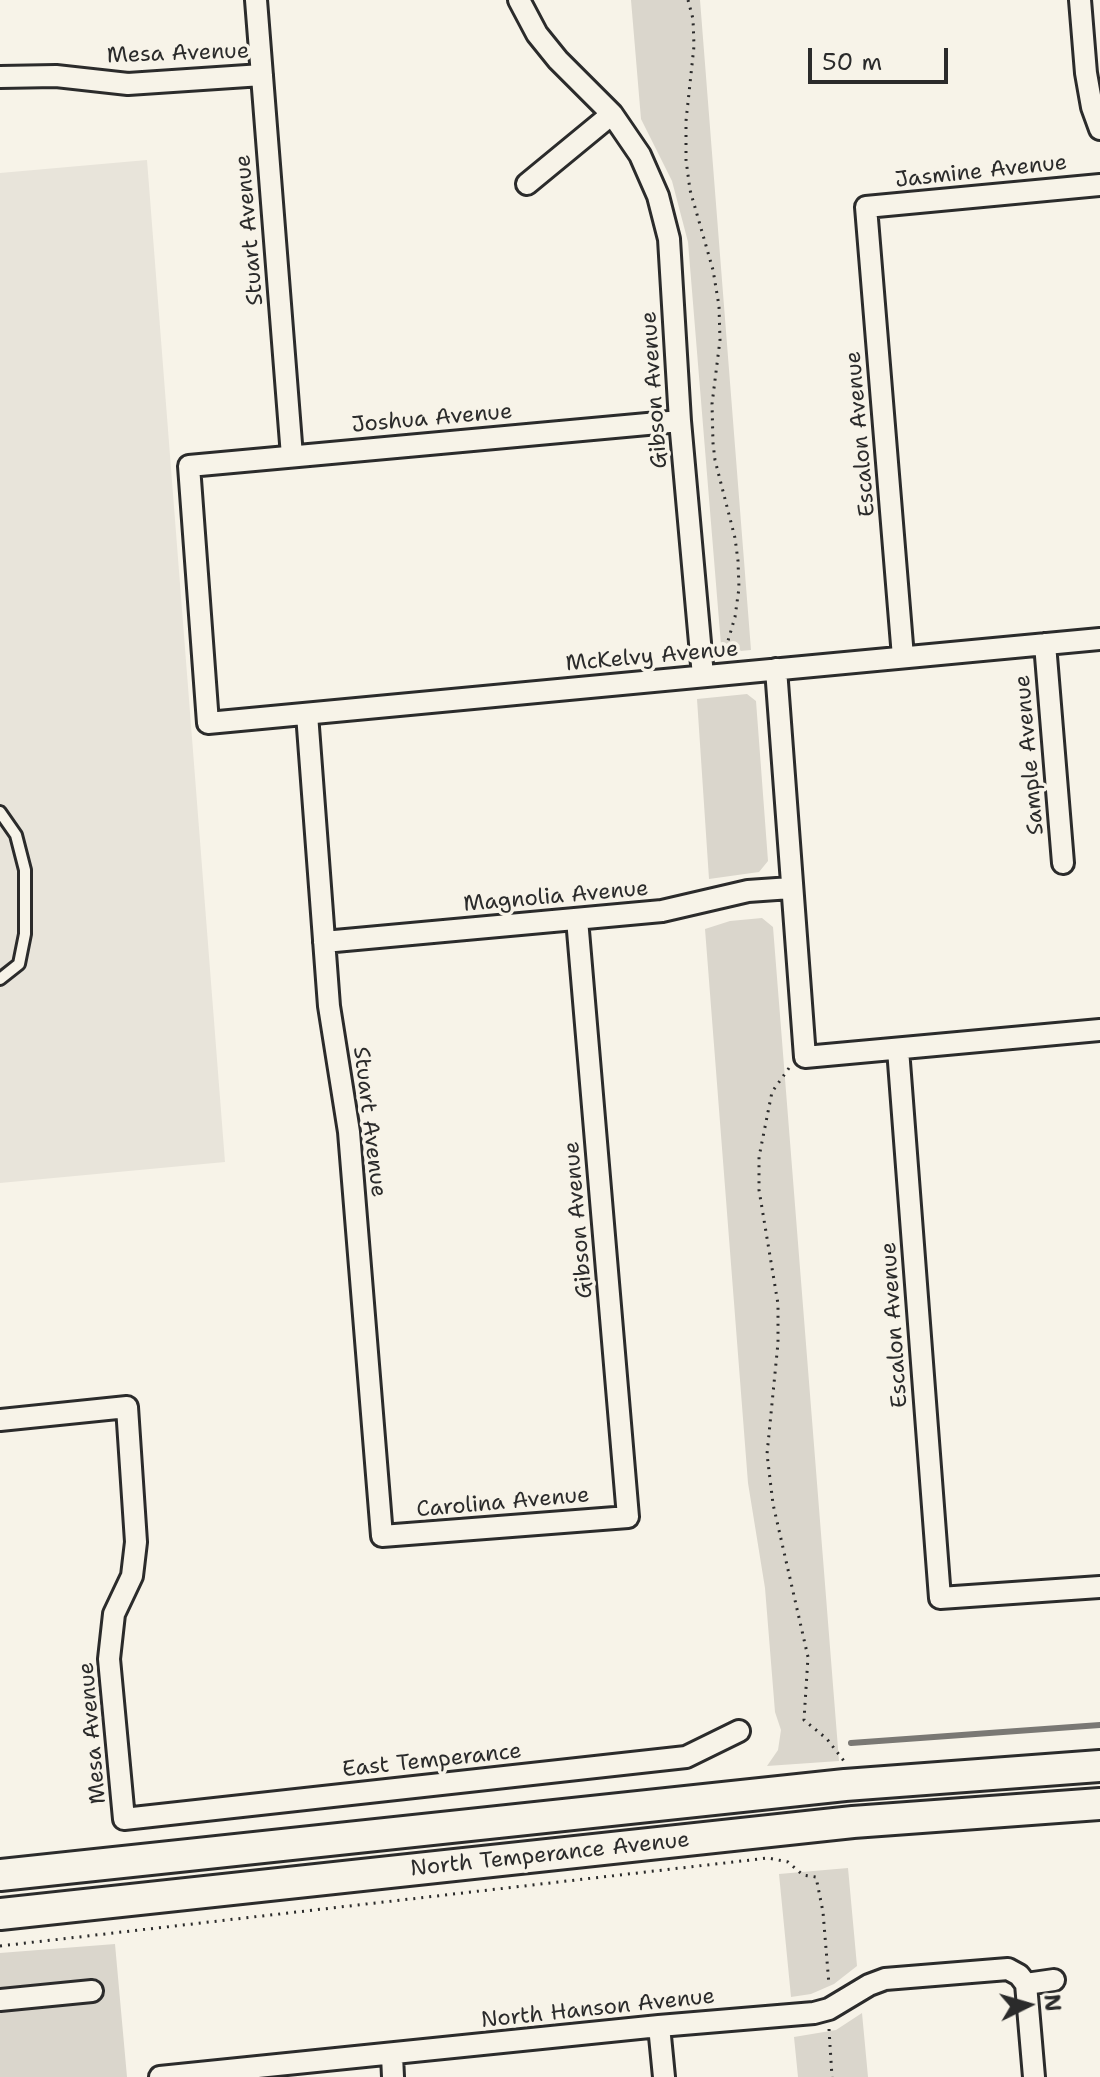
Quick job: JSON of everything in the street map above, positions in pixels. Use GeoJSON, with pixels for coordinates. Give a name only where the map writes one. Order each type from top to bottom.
{"type":"FeatureCollection","features":[{"type":"Feature","properties":{"kind":"main road","name":"North Temperance Avenue"},"geometry":{"type":"LineString","coordinates":[[0,1875],[845,1785],[1100,1766]]}},
{"type":"Feature","properties":{"kind":"main road","name":"North Temperance Avenue"},"geometry":{"type":"LineString","coordinates":[[0,1914],[853,1822],[1100,1804]]}},
{"type":"Feature","properties":{"kind":"street","name":"Stuart Avenue"},"geometry":{"type":"LineString","coordinates":[[256,0],[292,456]]}},
{"type":"Feature","properties":{"kind":"street","name":"Gibson Avenue"},"geometry":{"type":"LineString","coordinates":[[519,0],[537,34],[612,114],[640,155],[658,196],[669,239],[680,421],[703,676]]}},
{"type":"Feature","properties":{"kind":"street"},"geometry":{"type":"LineString","coordinates":[[1080,0],[1086,73],[1092,107],[1100,129]]}},
{"type":"Feature","properties":{"kind":"street","name":"Mesa Avenue"},"geometry":{"type":"LineString","coordinates":[[0,77],[56,76],[128,84],[262,75]]}},
{"type":"Feature","properties":{"kind":"street"},"geometry":{"type":"LineString","coordinates":[[527,184],[612,114]]}},
{"type":"Feature","properties":{"kind":"street","name":"Jasmine Avenue"},"geometry":{"type":"LineString","coordinates":[[866,207],[1100,185]]}},
{"type":"Feature","properties":{"kind":"street","name":"Escalon Avenue"},"geometry":{"type":"LineString","coordinates":[[866,207],[903,657]]}},
{"type":"Feature","properties":{"kind":"street","name":"Joshua Avenue"},"geometry":{"type":"LineString","coordinates":[[208,723],[189,466],[680,421]]}},
{"type":"Feature","properties":{"kind":"street","name":"McKelvy Avenue"},"geometry":{"type":"LineString","coordinates":[[208,723],[1100,639]]}},
{"type":"Feature","properties":{"kind":"street","name":"Sample Avenue"},"geometry":{"type":"LineString","coordinates":[[1045,644],[1063,863]]}},
{"type":"Feature","properties":{"kind":"street"},"geometry":{"type":"LineString","coordinates":[[776,669],[805,1057],[1100,1030]]}},
{"type":"Feature","properties":{"kind":"street","name":"Stuart Avenue"},"geometry":{"type":"LineString","coordinates":[[307,714],[329,1006],[354,1186],[382,1536]]}},
{"type":"Feature","properties":{"kind":"street","name":"Magnolia Avenue"},"geometry":{"type":"LineString","coordinates":[[324,942],[662,911],[735,893],[791,888]]}},
{"type":"Feature","properties":{"kind":"street","name":"Gibson Avenue"},"geometry":{"type":"LineString","coordinates":[[577,919],[628,1517]]}},
{"type":"Feature","properties":{"kind":"street","name":"Escalon Avenue"},"geometry":{"type":"LineString","coordinates":[[898,1049],[940,1598],[1100,1587]]}},
{"type":"Feature","properties":{"kind":"street","name":"Mesa Avenue"},"geometry":{"type":"LineString","coordinates":[[0,1420],[127,1407],[136,1542],[132,1576],[114,1614],[109,1659],[124,1819]]}},
{"type":"Feature","properties":{"kind":"street","name":"Carolina Avenue"},"geometry":{"type":"LineString","coordinates":[[382,1536],[628,1517]]}},
{"type":"Feature","properties":{"kind":"street","name":"East Temperance"},"geometry":{"type":"LineString","coordinates":[[124,1819],[686,1757],[739,1731]]}},
{"type":"Feature","properties":{"kind":"street","name":"North Hanson Avenue"},"geometry":{"type":"LineString","coordinates":[[160,2077],[814,2013],[829,2009],[885,1979],[1008,1969],[1019,1975],[1026,1984]]}},
{"type":"Feature","properties":{"kind":"street"},"geometry":{"type":"LineString","coordinates":[[1034,2077],[1026,1984],[1054,1980]]}},
{"type":"Feature","properties":{"kind":"street"},"geometry":{"type":"LineString","coordinates":[[0,2000],[92,1991]]}},
{"type":"Feature","properties":{"kind":"street"},"geometry":{"type":"LineString","coordinates":[[659,2026],[664,2077]]}},
{"type":"Feature","properties":{"kind":"street"},"geometry":{"type":"LineString","coordinates":[[392,2055],[393,2077]]}},
{"type":"Feature","properties":{"kind":"lane"},"geometry":{"type":"LineString","coordinates":[[0,812],[16,835],[25,870],[25,934],[19,964],[0,979]]}},
{"type":"Feature","properties":{"kind":"path"},"geometry":{"type":"LineString","coordinates":[[0,1946],[768,1858],[788,1862],[803,1875],[816,1877],[823,1912],[829,1990]]}},
{"type":"Feature","properties":{"kind":"path"},"geometry":{"type":"LineString","coordinates":[[829,2028],[832,2077]]}},
{"type":"Feature","properties":{"kind":"shaded area"},"geometry":{"type":"Polygon","coordinates":[[[631,0],[700,0],[751,650],[729,652],[721,645],[688,242],[672,181],[641,119],[631,0]]]}},
{"type":"Feature","properties":{"kind":"shaded area"},"geometry":{"type":"Polygon","coordinates":[[[147,160],[225,1162],[0,1183],[0,173],[147,160]]]}},
{"type":"Feature","properties":{"kind":"shaded area"},"geometry":{"type":"Polygon","coordinates":[[[747,694],[756,701],[768,861],[759,872],[709,879],[697,699],[747,694]]]}},
{"type":"Feature","properties":{"kind":"shaded area"},"geometry":{"type":"Polygon","coordinates":[[[762,918],[773,927],[839,1761],[767,1766],[778,1750],[781,1730],[775,1712],[765,1588],[748,1483],[705,929],[730,921],[762,918]]]}},
{"type":"Feature","properties":{"kind":"shaded area"},"geometry":{"type":"Polygon","coordinates":[[[848,1868],[857,1966],[834,1984],[811,1994],[791,1997],[779,1874],[848,1868]]]}},
{"type":"Feature","properties":{"kind":"shaded area"},"geometry":{"type":"Polygon","coordinates":[[[115,1944],[127,2077],[0,2077],[0,1953],[115,1944]]]}},
{"type":"Feature","properties":{"kind":"shaded area"},"geometry":{"type":"Polygon","coordinates":[[[862,2013],[868,2077],[798,2077],[794,2037],[836,2030],[862,2013]]]}},
{"type":"Feature","properties":{"kind":"waterway"},"geometry":{"type":"LineString","coordinates":[[851,1743],[1100,1725]]}}]}
